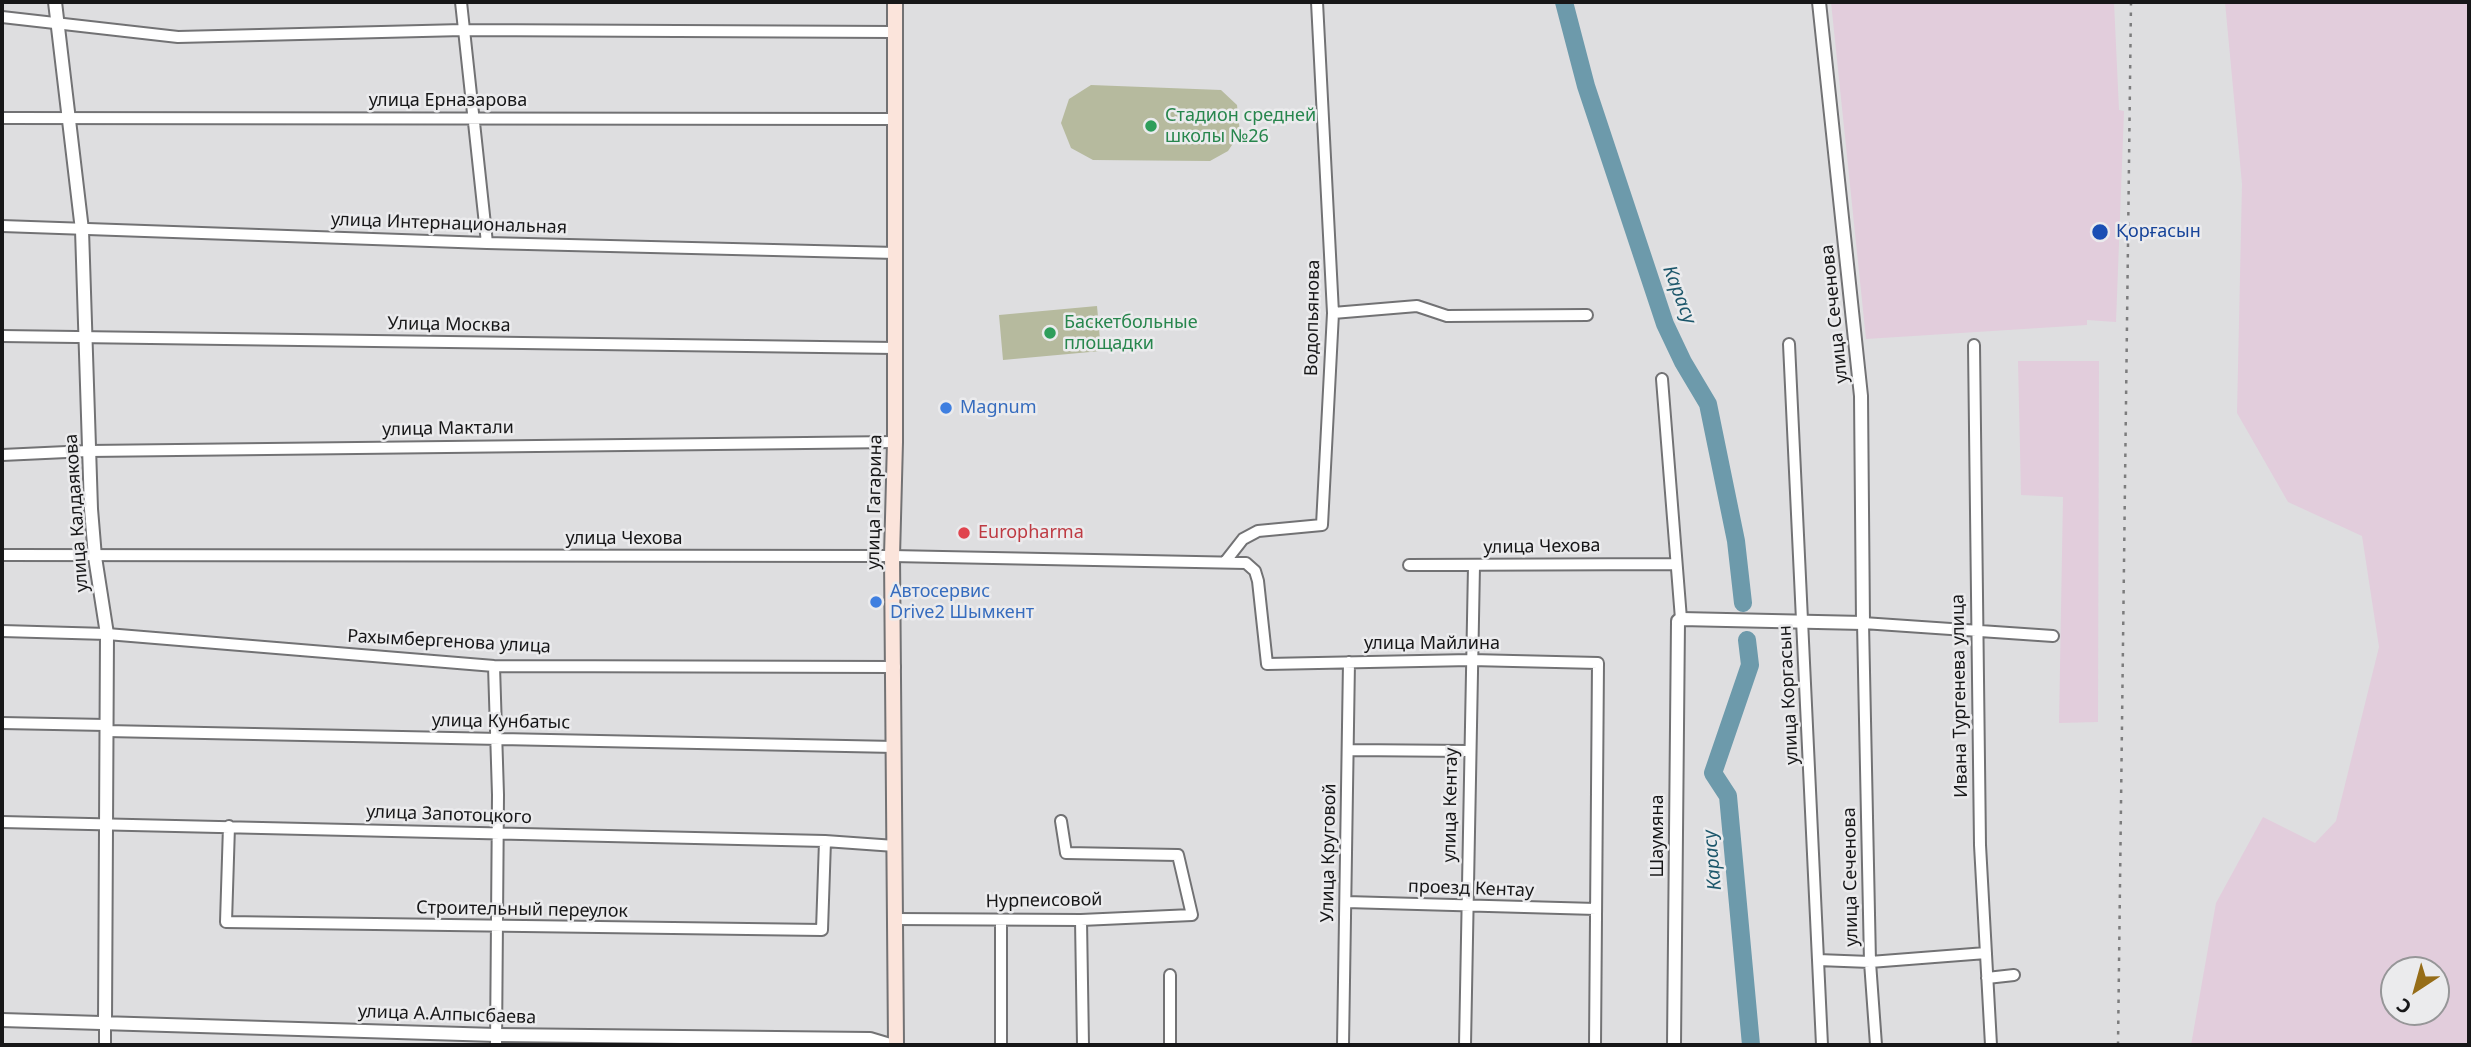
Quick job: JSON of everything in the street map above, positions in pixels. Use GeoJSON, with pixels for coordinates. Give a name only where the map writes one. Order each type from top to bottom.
{"type":"FeatureCollection","features":[{"type":"Feature","properties":{"kind":"main road","name":"улица Гагарина"},"geometry":{"type":"LineString","coordinates":[[895,2],[895,442],[892,556],[896,1045]]}},
{"type":"Feature","properties":{"kind":"street","name":"улица Калдаякова"},"geometry":{"type":"LineString","coordinates":[[55,2],[82,230],[95,557],[107,634],[104,1022]]}},
{"type":"Feature","properties":{"kind":"street"},"geometry":{"type":"LineString","coordinates":[[461,2],[487,243]]}},
{"type":"Feature","properties":{"kind":"street","name":"Водопьянова"},"geometry":{"type":"LineString","coordinates":[[1225,562],[1243,540],[1258,531],[1322,525],[1333,313],[1317,2]]}},
{"type":"Feature","properties":{"kind":"street","name":"улица Сеченова"},"geometry":{"type":"LineString","coordinates":[[1819,2],[1861,396],[1870,962],[1876,1045]]}},
{"type":"Feature","properties":{"kind":"street"},"geometry":{"type":"LineString","coordinates":[[2,17],[177,37],[463,30],[893,32]]}},
{"type":"Feature","properties":{"kind":"street","name":"улица Ерназарова"},"geometry":{"type":"LineString","coordinates":[[2,118],[893,119]]}},
{"type":"Feature","properties":{"kind":"street","name":"улица Интернациональная"},"geometry":{"type":"LineString","coordinates":[[2,226],[487,243],[895,253]]}},
{"type":"Feature","properties":{"kind":"street"},"geometry":{"type":"LineString","coordinates":[[1333,313],[1417,306],[1447,316],[1587,315]]}},
{"type":"Feature","properties":{"kind":"street","name":"Улица Москва"},"geometry":{"type":"LineString","coordinates":[[2,336],[895,348]]}},
{"type":"Feature","properties":{"kind":"street","name":"улица Коргасын"},"geometry":{"type":"LineString","coordinates":[[1789,344],[1822,1045]]}},
{"type":"Feature","properties":{"kind":"street","name":"Ивана Тургенева улица"},"geometry":{"type":"LineString","coordinates":[[1974,345],[1975,630],[1980,845],[1991,1045]]}},
{"type":"Feature","properties":{"kind":"street","name":"Шаумяна"},"geometry":{"type":"LineString","coordinates":[[1662,379],[1667,406],[1679,623],[1674,1045]]}},
{"type":"Feature","properties":{"kind":"street","name":"улица Мактали"},"geometry":{"type":"LineString","coordinates":[[2,455],[89,450],[895,442]]}},
{"type":"Feature","properties":{"kind":"street","name":"улица Чехова"},"geometry":{"type":"LineString","coordinates":[[2,555],[892,556],[1225,562],[1246,564],[1258,581],[1267,664]]}},
{"type":"Feature","properties":{"kind":"street","name":"улица Чехова"},"geometry":{"type":"LineString","coordinates":[[1409,565],[1675,564]]}},
{"type":"Feature","properties":{"kind":"street","name":"улица Кентау"},"geometry":{"type":"LineString","coordinates":[[1465,1045],[1474,566]]}},
{"type":"Feature","properties":{"kind":"street"},"geometry":{"type":"LineString","coordinates":[[1679,623],[1803,621],[2053,636]]}},
{"type":"Feature","properties":{"kind":"street","name":"Рахымбергенова улица"},"geometry":{"type":"LineString","coordinates":[[2,631],[107,634],[494,666],[895,667]]}},
{"type":"Feature","properties":{"kind":"street","name":"улица Майлина"},"geometry":{"type":"LineString","coordinates":[[1267,664],[1471,660],[1598,663],[1596,909]]}},
{"type":"Feature","properties":{"kind":"street","name":"Улица Круговой"},"geometry":{"type":"LineString","coordinates":[[1343,1045],[1349,662]]}},
{"type":"Feature","properties":{"kind":"street"},"geometry":{"type":"LineString","coordinates":[[494,666],[497,834],[496,1040]]}},
{"type":"Feature","properties":{"kind":"street","name":"улица Кунбатыс"},"geometry":{"type":"LineString","coordinates":[[2,723],[495,740],[895,747]]}},
{"type":"Feature","properties":{"kind":"street"},"geometry":{"type":"LineString","coordinates":[[1348,750],[1470,751]]}},
{"type":"Feature","properties":{"kind":"street","name":"Нурпеисовой"},"geometry":{"type":"LineString","coordinates":[[895,919],[1081,920],[1192,915],[1178,855],[1066,853],[1061,821]]}},
{"type":"Feature","properties":{"kind":"street","name":"улица Запотоцкого"},"geometry":{"type":"LineString","coordinates":[[2,822],[105,822],[825,841],[895,846]]}},
{"type":"Feature","properties":{"kind":"street","name":"Строительный переулок"},"geometry":{"type":"LineString","coordinates":[[229,826],[226,922],[822,930],[825,841]]}},
{"type":"Feature","properties":{"kind":"street","name":"проезд Кентау"},"geometry":{"type":"LineString","coordinates":[[1346,902],[1596,909]]}},
{"type":"Feature","properties":{"kind":"street"},"geometry":{"type":"LineString","coordinates":[[1595,1045],[1596,909]]}},
{"type":"Feature","properties":{"kind":"street"},"geometry":{"type":"LineString","coordinates":[[1001,920],[1001,1045]]}},
{"type":"Feature","properties":{"kind":"street"},"geometry":{"type":"LineString","coordinates":[[1081,920],[1083,1045]]}},
{"type":"Feature","properties":{"kind":"street"},"geometry":{"type":"LineString","coordinates":[[1818,960],[1870,962],[1986,953]]}},
{"type":"Feature","properties":{"kind":"street"},"geometry":{"type":"LineString","coordinates":[[1170,975],[1170,1045]]}},
{"type":"Feature","properties":{"kind":"street"},"geometry":{"type":"LineString","coordinates":[[1987,978],[2014,975]]}},
{"type":"Feature","properties":{"kind":"street","name":"улица А.Алпысбаева"},"geometry":{"type":"LineString","coordinates":[[2,1020],[104,1022],[496,1040],[870,1039],[890,1045]]}},
{"type":"Feature","properties":{"kind":"street"},"geometry":{"type":"LineString","coordinates":[[104,1022],[105,1045]]}},
{"type":"Feature","properties":{"kind":"shaded area"},"geometry":{"type":"Polygon","coordinates":[[[1831,2],[2114,2],[2119,110],[2124,111],[2116,322],[2087,320],[2087,325],[1866,339],[1831,2]]]}},
{"type":"Feature","properties":{"kind":"shaded area"},"geometry":{"type":"Polygon","coordinates":[[[2225,2],[2469,2],[2469,1045],[2191,1045],[2216,903],[2263,817],[2315,843],[2336,821],[2379,647],[2362,536],[2288,502],[2237,413],[2242,184],[2225,2]]]}},
{"type":"Feature","properties":{"kind":"shaded area"},"geometry":{"type":"Polygon","coordinates":[[[2018,361],[2099,361],[2098,722],[2059,723],[2063,497],[2021,495],[2018,361]]]}},
{"type":"Feature","properties":{"kind":"green space","name":"Стадион средней школы №26"},"geometry":{"type":"Polygon","coordinates":[[[1091,85],[1221,90],[1237,105],[1240,133],[1228,151],[1210,161],[1093,160],[1071,148],[1061,123],[1069,99],[1091,85]]]}},
{"type":"Feature","properties":{"kind":"green space","name":"Баскетбольные площадки"},"geometry":{"type":"Polygon","coordinates":[[[1097,306],[1101,351],[1003,360],[999,315],[1097,306]]]}},
{"type":"Feature","properties":{"kind":"waterway","name":"Карасу"},"geometry":{"type":"LineString","coordinates":[[1564,2],[1586,86],[1665,324],[1683,362],[1708,404],[1736,541],[1743,603]]}},
{"type":"Feature","properties":{"kind":"waterway","name":"Карасу"},"geometry":{"type":"LineString","coordinates":[[1747,640],[1750,665],[1713,773],[1728,796],[1751,1045]]}},
{"type":"Feature","properties":{"kind":"railway"},"geometry":{"type":"LineString","coordinates":[[2118,1045],[2131,2]]}},
{"type":"Feature","properties":{"kind":"place","name":"Стадион средней школы №26"},"geometry":{"type":"Point","coordinates":[1151,126]}},
{"type":"Feature","properties":{"kind":"place","name":"Қорғасын"},"geometry":{"type":"Point","coordinates":[2100,232]}},
{"type":"Feature","properties":{"kind":"place","name":"Баскетбольные площадки"},"geometry":{"type":"Point","coordinates":[1050,333]}},
{"type":"Feature","properties":{"kind":"place","name":"Magnum"},"geometry":{"type":"Point","coordinates":[946,408]}},
{"type":"Feature","properties":{"kind":"place","name":"Europharma"},"geometry":{"type":"Point","coordinates":[964,533]}},
{"type":"Feature","properties":{"kind":"place","name":"Автосервис Drive2 Шымкент"},"geometry":{"type":"Point","coordinates":[876,602]}}]}
